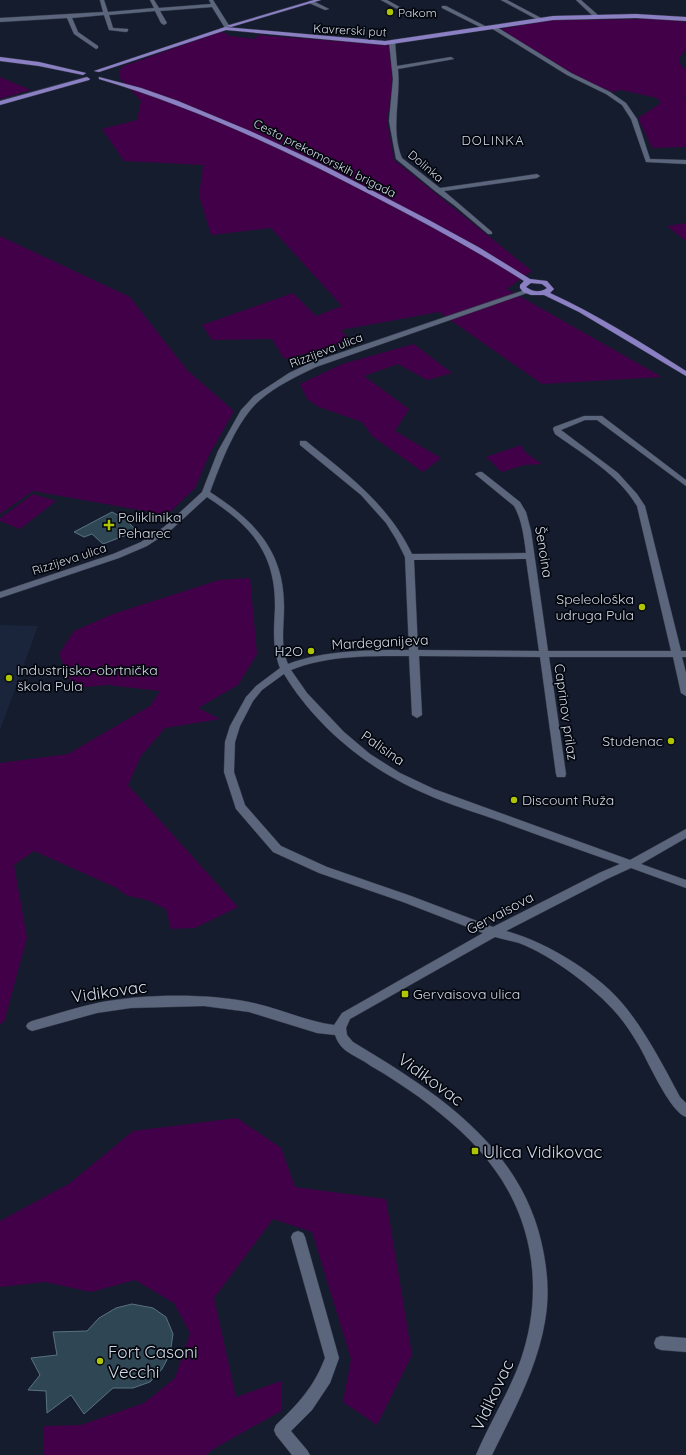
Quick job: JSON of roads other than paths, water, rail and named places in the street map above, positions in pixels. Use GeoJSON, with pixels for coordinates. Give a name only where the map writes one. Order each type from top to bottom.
{"type":"FeatureCollection","features":[{"type":"Feature","properties":{"kind":"main road"},"geometry":{"type":"LineString","coordinates":[[0,103],[81,74],[133,60],[228,28],[319,0]]}},
{"type":"Feature","properties":{"kind":"main road","name":"Kavrerski put"},"geometry":{"type":"LineString","coordinates":[[228,28],[311,38],[375,43],[392,42],[540,19],[596,16],[652,16],[686,19]]}},
{"type":"Feature","properties":{"kind":"main road"},"geometry":{"type":"LineString","coordinates":[[0,59],[53,66],[81,74],[87,79]]}},
{"type":"Feature","properties":{"kind":"main road"},"geometry":{"type":"LineString","coordinates":[[65,80],[87,79],[102,76],[114,72],[133,60]]}},
{"type":"Feature","properties":{"kind":"main road"},"geometry":{"type":"LineString","coordinates":[[53,66],[64,71],[65,80]]}},
{"type":"Feature","properties":{"kind":"main road"},"geometry":{"type":"LineString","coordinates":[[96,71],[102,76]]}},
{"type":"Feature","properties":{"kind":"main road"},"geometry":{"type":"LineString","coordinates":[[114,72],[127,85]]}},
{"type":"Feature","properties":{"kind":"main road","name":"Cesta prekomorskih brigada"},"geometry":{"type":"LineString","coordinates":[[102,76],[173,100],[229,122],[294,153],[428,223],[529,281]]}},
{"type":"Feature","properties":{"kind":"main road"},"geometry":{"type":"LineString","coordinates":[[545,293],[551,289],[548,284],[539,281],[529,281],[523,285],[523,288],[528,292],[545,293],[610,326],[686,374]]}},
{"type":"Feature","properties":{"kind":"street"},"geometry":{"type":"LineString","coordinates":[[102,0],[111,29],[126,30]]}},
{"type":"Feature","properties":{"kind":"street"},"geometry":{"type":"LineString","coordinates":[[152,0],[164,23]]}},
{"type":"Feature","properties":{"kind":"street"},"geometry":{"type":"LineString","coordinates":[[383,0],[403,10]]}},
{"type":"Feature","properties":{"kind":"street"},"geometry":{"type":"LineString","coordinates":[[503,0],[540,19]]}},
{"type":"Feature","properties":{"kind":"street"},"geometry":{"type":"LineString","coordinates":[[578,0],[596,16]]}},
{"type":"Feature","properties":{"kind":"street"},"geometry":{"type":"LineString","coordinates":[[311,2],[327,9]]}},
{"type":"Feature","properties":{"kind":"street"},"geometry":{"type":"LineString","coordinates":[[0,20],[156,10],[212,3],[228,28]]}},
{"type":"Feature","properties":{"kind":"street"},"geometry":{"type":"LineString","coordinates":[[444,7],[486,28]]}},
{"type":"Feature","properties":{"kind":"street"},"geometry":{"type":"LineString","coordinates":[[69,16],[76,33],[96,47]]}},
{"type":"Feature","properties":{"kind":"street"},"geometry":{"type":"LineString","coordinates":[[493,27],[570,74],[621,101],[634,119],[648,161],[686,162]]}},
{"type":"Feature","properties":{"kind":"street","name":"Dolinka"},"geometry":{"type":"LineString","coordinates":[[392,42],[396,88],[392,121],[399,159],[437,190],[470,214],[490,233]]}},
{"type":"Feature","properties":{"kind":"street"},"geometry":{"type":"LineString","coordinates":[[395,68],[451,59]]}},
{"type":"Feature","properties":{"kind":"street"},"geometry":{"type":"LineString","coordinates":[[437,190],[536,176]]}},
{"type":"Feature","properties":{"kind":"street","name":"Rizzijeva ulica"},"geometry":{"type":"LineString","coordinates":[[0,595],[116,556],[144,544],[168,529],[206,493],[222,451],[244,412],[257,398],[292,375],[313,365],[528,292]]}},
{"type":"Feature","properties":{"kind":"street"},"geometry":{"type":"LineString","coordinates":[[686,484],[599,418],[584,418],[556,429],[579,449],[622,481],[637,497],[642,506],[681,654],[686,693]]}},
{"type":"Feature","properties":{"kind":"street"},"geometry":{"type":"LineString","coordinates":[[302,444],[370,498],[383,511],[403,540],[409,557],[417,715]]}},
{"type":"Feature","properties":{"kind":"street","name":"Šenoina"},"geometry":{"type":"LineString","coordinates":[[479,474],[517,504],[522,512],[531,556],[544,654]]}},
{"type":"Feature","properties":{"kind":"street","name":"Palisina"},"geometry":{"type":"LineString","coordinates":[[206,493],[235,512],[257,533],[272,560],[279,599],[279,652],[285,669],[302,694],[329,724],[350,744],[376,764],[401,779],[430,792],[686,884]]}},
{"type":"Feature","properties":{"kind":"street"},"geometry":{"type":"LineString","coordinates":[[409,557],[531,556]]}},
{"type":"Feature","properties":{"kind":"street","name":"Mardeganijeva"},"geometry":{"type":"LineString","coordinates":[[681,654],[354,654],[302,662],[285,669],[259,688],[249,699],[235,726],[230,742],[229,772],[240,806],[277,849],[324,870],[494,932],[523,940],[550,953],[575,970],[611,999],[622,1011],[642,1040],[676,1101],[686,1112]]}},
{"type":"Feature","properties":{"kind":"street","name":"Caprinov prilaz"},"geometry":{"type":"LineString","coordinates":[[544,654],[561,774]]}},
{"type":"Feature","properties":{"kind":"street","name":"Gervaisova"},"geometry":{"type":"LineString","coordinates":[[339,1031],[340,1023],[346,1016],[494,932],[603,876],[632,864],[686,832]]}},
{"type":"Feature","properties":{"kind":"street","name":"Vidikovac"},"geometry":{"type":"LineString","coordinates":[[32,1026],[97,1008],[131,1003],[204,1001],[249,1007],[317,1028],[339,1031],[342,1040],[349,1046],[414,1085],[438,1103],[474,1136],[508,1174],[522,1199],[533,1228],[539,1258],[541,1285],[538,1327],[523,1372],[484,1455]]}},
{"type":"Feature","properties":{"kind":"street"},"geometry":{"type":"LineString","coordinates":[[298,1237],[332,1358],[324,1378],[307,1406],[281,1430],[302,1455]]}},
{"type":"Feature","properties":{"kind":"street"},"geometry":{"type":"LineString","coordinates":[[661,1343],[686,1345]]}},
{"type":"Feature","properties":{"kind":"place","name":"Pakom"},"geometry":{"type":"Point","coordinates":[390,12]}},
{"type":"Feature","properties":{"kind":"place","name":"Poliklinika Peharec"},"geometry":{"type":"Point","coordinates":[109,525]}},
{"type":"Feature","properties":{"kind":"place","name":"Speleološka udruga Pula"},"geometry":{"type":"Point","coordinates":[642,607]}},
{"type":"Feature","properties":{"kind":"place","name":"H2O"},"geometry":{"type":"Point","coordinates":[311,651]}},
{"type":"Feature","properties":{"kind":"place","name":"Industrijsko-obrtnička škola Pula"},"geometry":{"type":"Point","coordinates":[9,678]}},
{"type":"Feature","properties":{"kind":"place","name":"Studenac"},"geometry":{"type":"Point","coordinates":[671,741]}},
{"type":"Feature","properties":{"kind":"place","name":"Discount Ruža"},"geometry":{"type":"Point","coordinates":[514,800]}},
{"type":"Feature","properties":{"kind":"place","name":"Gervaisova ulica"},"geometry":{"type":"Point","coordinates":[405,994]}},
{"type":"Feature","properties":{"kind":"place","name":"Ulica Vidikovac"},"geometry":{"type":"Point","coordinates":[475,1151]}},
{"type":"Feature","properties":{"kind":"place","name":"Fort Casoni Vecchi"},"geometry":{"type":"Point","coordinates":[100,1361]}},
{"type":"Feature","properties":{"kind":"district","name":"DOLINKA"},"geometry":{"type":"Point","coordinates":[493,140]}}]}
